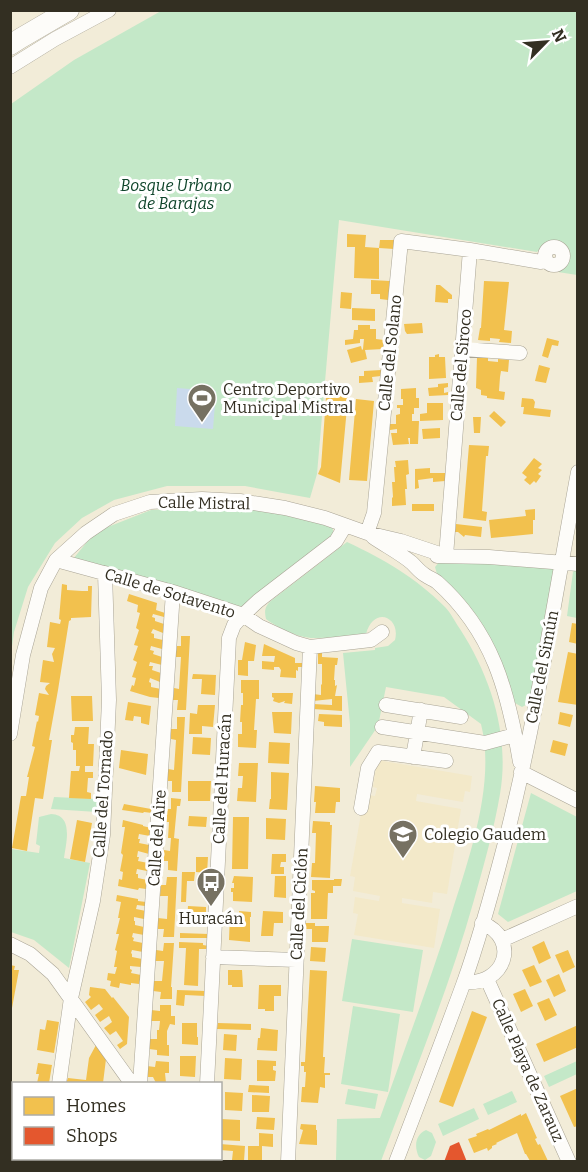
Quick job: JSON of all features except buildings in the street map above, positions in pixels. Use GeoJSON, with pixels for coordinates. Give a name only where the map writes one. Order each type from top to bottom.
{"type":"FeatureCollection","features":[{"type":"Feature","properties":{"kind":"highway"},"geometry":{"type":"LineString","coordinates":[[10,45],[69,10]]}},
{"type":"Feature","properties":{"kind":"street"},"geometry":{"type":"LineString","coordinates":[[10,67],[55,39],[109,10]]}},
{"type":"Feature","properties":{"kind":"street","name":"Calle del Solano"},"geometry":{"type":"LineString","coordinates":[[367,533],[374,513],[401,241],[470,250]]}},
{"type":"Feature","properties":{"kind":"street"},"geometry":{"type":"LineString","coordinates":[[470,250],[541,262],[546,259]]}},
{"type":"Feature","properties":{"kind":"street","name":"Calle del Siroco"},"geometry":{"type":"LineString","coordinates":[[446,556],[470,250]]}},
{"type":"Feature","properties":{"kind":"street"},"geometry":{"type":"LineString","coordinates":[[462,349],[520,353]]}},
{"type":"Feature","properties":{"kind":"street","name":"Calle del Simún"},"geometry":{"type":"LineString","coordinates":[[401,1159],[464,982],[505,842],[540,681],[578,472]]}},
{"type":"Feature","properties":{"kind":"street","name":"Calle Mistral"},"geometry":{"type":"LineString","coordinates":[[10,734],[23,655],[41,588],[56,560],[86,533],[114,514],[150,502],[202,499],[240,501],[311,514],[367,533]]}},
{"type":"Feature","properties":{"kind":"street","name":"Calle del Huracán"},"geometry":{"type":"LineString","coordinates":[[207,1082],[229,638],[234,625],[243,615],[336,541],[345,526]]}},
{"type":"Feature","properties":{"kind":"street"},"geometry":{"type":"LineString","coordinates":[[367,533],[401,541],[446,556]]}},
{"type":"Feature","properties":{"kind":"street"},"geometry":{"type":"LineString","coordinates":[[367,533],[411,562],[425,575],[432,574]]}},
{"type":"Feature","properties":{"kind":"street"},"geometry":{"type":"LineString","coordinates":[[401,541],[456,601],[480,634],[496,664],[507,697],[521,772],[578,801]]}},
{"type":"Feature","properties":{"kind":"street"},"geometry":{"type":"LineString","coordinates":[[388,548],[446,556],[578,564]]}},
{"type":"Feature","properties":{"kind":"street"},"geometry":{"type":"LineString","coordinates":[[432,574],[435,558],[446,556]]}},
{"type":"Feature","properties":{"kind":"street","name":"Calle de Sotavento"},"geometry":{"type":"LineString","coordinates":[[56,560],[173,592],[243,615],[259,626],[310,647],[371,640],[382,632]]}},
{"type":"Feature","properties":{"kind":"street","name":"Calle del Tornado"},"geometry":{"type":"LineString","coordinates":[[59,1082],[71,998],[93,901],[103,834],[109,700],[105,573]]}},
{"type":"Feature","properties":{"kind":"street","name":"Calle del Aire"},"geometry":{"type":"LineString","coordinates":[[140,1082],[173,592]]}},
{"type":"Feature","properties":{"kind":"street","name":"Calle del Ciclón"},"geometry":{"type":"LineString","coordinates":[[288,1161],[310,647]]}},
{"type":"Feature","properties":{"kind":"street"},"geometry":{"type":"LineString","coordinates":[[386,705],[460,717]]}},
{"type":"Feature","properties":{"kind":"street"},"geometry":{"type":"LineString","coordinates":[[413,757],[421,710]]}},
{"type":"Feature","properties":{"kind":"street"},"geometry":{"type":"LineString","coordinates":[[382,727],[485,743],[515,735]]}},
{"type":"Feature","properties":{"kind":"street"},"geometry":{"type":"LineString","coordinates":[[361,808],[368,768],[378,752],[446,761]]}},
{"type":"Feature","properties":{"kind":"street"},"geometry":{"type":"LineString","coordinates":[[502,940],[578,906]]}},
{"type":"Feature","properties":{"kind":"street"},"geometry":{"type":"LineString","coordinates":[[464,982],[487,979],[501,965],[504,950],[502,940],[494,930],[482,923]]}},
{"type":"Feature","properties":{"kind":"street"},"geometry":{"type":"LineString","coordinates":[[10,944],[30,954],[51,971],[131,1082]]}},
{"type":"Feature","properties":{"kind":"street"},"geometry":{"type":"LineString","coordinates":[[213,957],[296,960]]}},
{"type":"Feature","properties":{"kind":"street","name":"Calle Playa de Zarauz"},"geometry":{"type":"LineString","coordinates":[[487,979],[569,1161]]}},
{"type":"Feature","properties":{"kind":"shaded area","name":"Colegio Gaudem"},"geometry":{"type":"Polygon","coordinates":[[[377,760],[472,776],[470,792],[465,791],[463,802],[417,794],[416,801],[461,809],[447,894],[433,892],[432,903],[402,898],[402,903],[440,909],[434,948],[354,935],[358,914],[353,913],[355,897],[379,901],[380,896],[353,891],[355,877],[350,876],[361,814],[364,814],[368,795],[375,796],[377,788],[373,787],[377,760]]]}},
{"type":"Feature","properties":{"kind":"green space","name":"Bosque Urbano de Barajas"},"geometry":{"type":"Polygon","coordinates":[[[161,11],[577,11],[577,275],[558,272],[565,267],[570,255],[569,250],[560,242],[547,243],[537,252],[339,220],[317,474],[310,498],[245,486],[167,486],[114,500],[82,518],[55,543],[28,587],[14,632],[11,654],[11,104],[74,60],[161,11]]]}},
{"type":"Feature","properties":{"kind":"green space"},"geometry":{"type":"Polygon","coordinates":[[[241,505],[332,526],[334,535],[243,615],[69,564],[95,532],[151,510],[241,505]]]}},
{"type":"Feature","properties":{"kind":"green space"},"geometry":{"type":"Polygon","coordinates":[[[347,542],[411,578],[434,596],[449,612],[471,647],[489,687],[500,729],[502,750],[498,807],[474,900],[442,999],[381,1161],[336,1161],[337,1119],[380,1118],[434,966],[472,845],[483,795],[485,747],[481,724],[444,697],[386,687],[378,726],[350,767],[350,724],[343,653],[375,650],[375,648],[388,646],[395,640],[394,625],[391,620],[380,617],[370,625],[366,634],[308,638],[276,626],[266,619],[265,613],[266,606],[272,600],[347,542]]]}},
{"type":"Feature","properties":{"kind":"green space"},"geometry":{"type":"Polygon","coordinates":[[[440,561],[505,562],[553,569],[530,703],[522,707],[515,703],[437,574],[435,567],[440,561]]]}},
{"type":"Feature","properties":{"kind":"green space"},"geometry":{"type":"Polygon","coordinates":[[[576,569],[577,618],[567,616],[573,572],[576,569]]]}},
{"type":"Feature","properties":{"kind":"green space"},"geometry":{"type":"Polygon","coordinates":[[[531,793],[577,817],[577,891],[508,922],[498,914],[531,793]]]}},
{"type":"Feature","properties":{"kind":"green space"},"geometry":{"type":"Polygon","coordinates":[[[54,797],[98,799],[97,812],[51,809],[54,797]]]}},
{"type":"Feature","properties":{"kind":"green space"},"geometry":{"type":"Polygon","coordinates":[[[51,814],[63,819],[66,824],[67,838],[64,858],[90,863],[69,968],[34,940],[11,932],[11,849],[39,853],[40,846],[36,844],[39,817],[51,814]]]}},
{"type":"Feature","properties":{"kind":"green space"},"geometry":{"type":"Polygon","coordinates":[[[352,939],[423,950],[413,1012],[342,1001],[352,939]]]}},
{"type":"Feature","properties":{"kind":"green space"},"geometry":{"type":"Polygon","coordinates":[[[353,1006],[400,1014],[388,1092],[341,1084],[353,1006]]]}},
{"type":"Feature","properties":{"kind":"green space"},"geometry":{"type":"Polygon","coordinates":[[[577,1061],[577,1074],[549,1087],[544,1076],[577,1061]]]}},
{"type":"Feature","properties":{"kind":"green space"},"geometry":{"type":"Polygon","coordinates":[[[348,1089],[378,1094],[375,1109],[345,1104],[348,1089]]]}},
{"type":"Feature","properties":{"kind":"green space"},"geometry":{"type":"Polygon","coordinates":[[[512,1091],[517,1102],[488,1115],[483,1104],[512,1091]]]}},
{"type":"Feature","properties":{"kind":"green space"},"geometry":{"type":"Polygon","coordinates":[[[474,1108],[479,1119],[443,1136],[438,1124],[474,1108]]]}},
{"type":"Feature","properties":{"kind":"green space"},"geometry":{"type":"Polygon","coordinates":[[[426,1130],[432,1133],[436,1142],[431,1156],[425,1160],[419,1157],[416,1145],[422,1132],[426,1130]]]}},
{"type":"Feature","properties":{"kind":"water"},"geometry":{"type":"Polygon","coordinates":[[[177,388],[216,391],[213,429],[175,426],[177,388]]]}},
{"type":"Feature","properties":{"kind":"place","name":"Centro Deportivo Municipal Mistral"},"geometry":{"type":"Point","coordinates":[202,424]}},
{"type":"Feature","properties":{"kind":"place","name":"Colegio Gaudem"},"geometry":{"type":"Point","coordinates":[403,860]}},
{"type":"Feature","properties":{"kind":"place","name":"Huracán"},"geometry":{"type":"Point","coordinates":[211,908]}}]}
